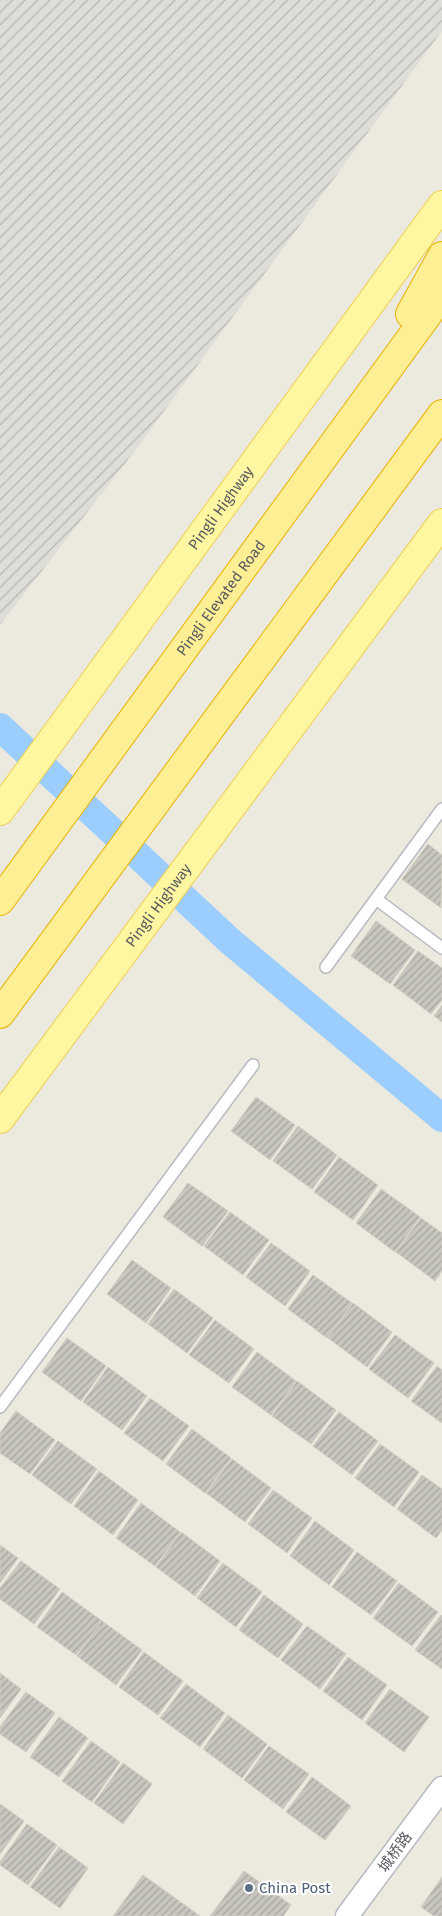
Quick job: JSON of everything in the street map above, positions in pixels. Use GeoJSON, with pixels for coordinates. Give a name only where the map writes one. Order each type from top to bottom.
{"type":"FeatureCollection","features":[{"type":"Feature","properties":{"kind":"highway"},"geometry":{"type":"LineString","coordinates":[[350,420],[442,256]]}},
{"type":"Feature","properties":{"kind":"highway","name":"Pingli Elevated Road"},"geometry":{"type":"LineString","coordinates":[[0,901],[442,294]]}},
{"type":"Feature","properties":{"kind":"highway"},"geometry":{"type":"LineString","coordinates":[[0,1014],[442,414]]}},
{"type":"Feature","properties":{"kind":"highway"},"geometry":{"type":"LineString","coordinates":[[409,459],[442,424]]}},
{"type":"Feature","properties":{"kind":"main road","name":"Pingli Highway"},"geometry":{"type":"LineString","coordinates":[[0,810],[442,205]]}},
{"type":"Feature","properties":{"kind":"main road","name":"Pingli Highway"},"geometry":{"type":"LineString","coordinates":[[0,1119],[442,523]]}},
{"type":"Feature","properties":{"kind":"street","name":"城桥路"},"geometry":{"type":"LineString","coordinates":[[347,1916],[442,1788]]}},
{"type":"Feature","properties":{"kind":"lane"},"geometry":{"type":"LineString","coordinates":[[326,967],[376,899],[438,823],[442,810]]}},
{"type":"Feature","properties":{"kind":"lane"},"geometry":{"type":"LineString","coordinates":[[376,899],[442,948]]}},
{"type":"Feature","properties":{"kind":"lane"},"geometry":{"type":"LineString","coordinates":[[0,1407],[252,1066]]}},
{"type":"Feature","properties":{"kind":"shaded area"},"geometry":{"type":"Polygon","coordinates":[[[0,0],[442,0],[442,31],[140,444],[0,625],[0,0]]]}},
{"type":"Feature","properties":{"kind":"building"},"geometry":{"type":"Polygon","coordinates":[[[428,844],[442,855],[441,908],[402,879],[428,844]]]}},
{"type":"Feature","properties":{"kind":"building"},"geometry":{"type":"Polygon","coordinates":[[[376,921],[415,950],[390,984],[351,956],[376,921]]]}},
{"type":"Feature","properties":{"kind":"building"},"geometry":{"type":"Polygon","coordinates":[[[418,951],[442,968],[442,1000],[431,1014],[393,985],[418,951]]]}},
{"type":"Feature","properties":{"kind":"building"},"geometry":{"type":"Polygon","coordinates":[[[442,1005],[442,1022],[434,1016],[442,1005]]]}},
{"type":"Feature","properties":{"kind":"building"},"geometry":{"type":"Polygon","coordinates":[[[256,1097],[295,1125],[270,1160],[231,1131],[256,1097]]]}},
{"type":"Feature","properties":{"kind":"building"},"geometry":{"type":"Polygon","coordinates":[[[298,1126],[337,1155],[312,1189],[273,1161],[298,1126]]]}},
{"type":"Feature","properties":{"kind":"building"},"geometry":{"type":"Polygon","coordinates":[[[339,1157],[378,1185],[353,1220],[314,1192],[339,1157]]]}},
{"type":"Feature","properties":{"kind":"building"},"geometry":{"type":"Polygon","coordinates":[[[188,1183],[228,1211],[202,1246],[163,1217],[188,1183]]]}},
{"type":"Feature","properties":{"kind":"building"},"geometry":{"type":"Polygon","coordinates":[[[381,1189],[420,1217],[395,1252],[356,1223],[381,1189]]]}},
{"type":"Feature","properties":{"kind":"building"},"geometry":{"type":"Polygon","coordinates":[[[230,1212],[269,1240],[243,1275],[204,1246],[230,1212]]]}},
{"type":"Feature","properties":{"kind":"building"},"geometry":{"type":"Polygon","coordinates":[[[421,1218],[442,1233],[442,1271],[435,1281],[396,1252],[421,1218]]]}},
{"type":"Feature","properties":{"kind":"building"},"geometry":{"type":"Polygon","coordinates":[[[271,1243],[310,1271],[285,1306],[246,1277],[271,1243]]]}},
{"type":"Feature","properties":{"kind":"building"},"geometry":{"type":"Polygon","coordinates":[[[132,1260],[171,1288],[146,1323],[107,1294],[132,1260]]]}},
{"type":"Feature","properties":{"kind":"building"},"geometry":{"type":"Polygon","coordinates":[[[313,1275],[352,1303],[327,1338],[288,1309],[313,1275]]]}},
{"type":"Feature","properties":{"kind":"building"},"geometry":{"type":"Polygon","coordinates":[[[174,1289],[213,1318],[187,1353],[148,1324],[174,1289]]]}},
{"type":"Feature","properties":{"kind":"building"},"geometry":{"type":"Polygon","coordinates":[[[353,1303],[392,1332],[367,1367],[328,1338],[353,1303]]]}},
{"type":"Feature","properties":{"kind":"building"},"geometry":{"type":"Polygon","coordinates":[[[215,1320],[254,1349],[229,1383],[189,1355],[215,1320]]]}},
{"type":"Feature","properties":{"kind":"building"},"geometry":{"type":"Polygon","coordinates":[[[395,1335],[434,1363],[408,1398],[369,1369],[395,1335]]]}},
{"type":"Feature","properties":{"kind":"building"},"geometry":{"type":"Polygon","coordinates":[[[67,1338],[106,1366],[81,1401],[42,1372],[67,1338]]]}},
{"type":"Feature","properties":{"kind":"building"},"geometry":{"type":"Polygon","coordinates":[[[257,1352],[296,1381],[271,1415],[232,1387],[257,1352]]]}},
{"type":"Feature","properties":{"kind":"building"},"geometry":{"type":"Polygon","coordinates":[[[437,1366],[442,1370],[442,1423],[411,1401],[437,1366]]]}},
{"type":"Feature","properties":{"kind":"building"},"geometry":{"type":"Polygon","coordinates":[[[108,1367],[147,1396],[122,1430],[83,1402],[108,1367]]]}},
{"type":"Feature","properties":{"kind":"building"},"geometry":{"type":"Polygon","coordinates":[[[297,1381],[336,1410],[311,1444],[272,1416],[297,1381]]]}},
{"type":"Feature","properties":{"kind":"building"},"geometry":{"type":"Polygon","coordinates":[[[150,1398],[189,1426],[163,1461],[124,1433],[150,1398]]]}},
{"type":"Feature","properties":{"kind":"building"},"geometry":{"type":"Polygon","coordinates":[[[16,1411],[55,1440],[30,1474],[0,1453],[0,1433],[16,1411]]]}},
{"type":"Feature","properties":{"kind":"building"},"geometry":{"type":"Polygon","coordinates":[[[339,1412],[378,1441],[352,1475],[313,1446],[339,1412]]]}},
{"type":"Feature","properties":{"kind":"building"},"geometry":{"type":"Polygon","coordinates":[[[192,1429],[231,1458],[205,1493],[166,1464],[192,1429]]]}},
{"type":"Feature","properties":{"kind":"building"},"geometry":{"type":"Polygon","coordinates":[[[58,1441],[97,1469],[71,1504],[32,1475],[58,1441]]]}},
{"type":"Feature","properties":{"kind":"building"},"geometry":{"type":"Polygon","coordinates":[[[380,1444],[419,1472],[394,1507],[355,1478],[380,1444]]]}},
{"type":"Feature","properties":{"kind":"building"},"geometry":{"type":"Polygon","coordinates":[[[232,1459],[271,1488],[245,1522],[206,1493],[232,1459]]]}},
{"type":"Feature","properties":{"kind":"building"},"geometry":{"type":"Polygon","coordinates":[[[99,1471],[138,1500],[113,1535],[74,1506],[99,1471]]]}},
{"type":"Feature","properties":{"kind":"building"},"geometry":{"type":"Polygon","coordinates":[[[422,1475],[442,1489],[442,1530],[436,1538],[397,1509],[422,1475]]]}},
{"type":"Feature","properties":{"kind":"building"},"geometry":{"type":"Polygon","coordinates":[[[273,1490],[312,1518],[287,1553],[248,1524],[273,1490]]]}},
{"type":"Feature","properties":{"kind":"building"},"geometry":{"type":"Polygon","coordinates":[[[141,1503],[180,1532],[155,1566],[116,1538],[141,1503]]]}},
{"type":"Feature","properties":{"kind":"building"},"geometry":{"type":"Polygon","coordinates":[[[315,1521],[354,1550],[329,1585],[290,1556],[315,1521]]]}},
{"type":"Feature","properties":{"kind":"building"},"geometry":{"type":"Polygon","coordinates":[[[181,1532],[220,1561],[195,1596],[156,1567],[181,1532]]]}},
{"type":"Feature","properties":{"kind":"building"},"geometry":{"type":"Polygon","coordinates":[[[0,1545],[18,1558],[0,1583],[0,1545]]]}},
{"type":"Feature","properties":{"kind":"building"},"geometry":{"type":"Polygon","coordinates":[[[357,1552],[397,1581],[371,1615],[332,1587],[357,1552]]]}},
{"type":"Feature","properties":{"kind":"building"},"geometry":{"type":"Polygon","coordinates":[[[21,1561],[60,1589],[34,1624],[0,1599],[0,1588],[21,1561]]]}},
{"type":"Feature","properties":{"kind":"building"},"geometry":{"type":"Polygon","coordinates":[[[223,1563],[262,1592],[236,1627],[197,1598],[223,1563]]]}},
{"type":"Feature","properties":{"kind":"building"},"geometry":{"type":"Polygon","coordinates":[[[399,1583],[438,1612],[412,1646],[373,1618],[399,1583]]]}},
{"type":"Feature","properties":{"kind":"building"},"geometry":{"type":"Polygon","coordinates":[[[62,1592],[102,1621],[76,1655],[37,1627],[62,1592]]]}},
{"type":"Feature","properties":{"kind":"building"},"geometry":{"type":"Polygon","coordinates":[[[264,1595],[303,1624],[278,1658],[239,1630],[264,1595]]]}},
{"type":"Feature","properties":{"kind":"building"},"geometry":{"type":"Polygon","coordinates":[[[442,1616],[442,1669],[415,1650],[442,1616]]]}},
{"type":"Feature","properties":{"kind":"building"},"geometry":{"type":"Polygon","coordinates":[[[102,1621],[142,1650],[116,1685],[77,1656],[102,1621]]]}},
{"type":"Feature","properties":{"kind":"building"},"geometry":{"type":"Polygon","coordinates":[[[307,1626],[346,1654],[320,1689],[281,1660],[307,1626]]]}},
{"type":"Feature","properties":{"kind":"building"},"geometry":{"type":"Polygon","coordinates":[[[144,1652],[183,1681],[158,1715],[119,1687],[144,1652]]]}},
{"type":"Feature","properties":{"kind":"building"},"geometry":{"type":"Polygon","coordinates":[[[348,1657],[387,1685],[362,1720],[323,1691],[348,1657]]]}},
{"type":"Feature","properties":{"kind":"building"},"geometry":{"type":"Polygon","coordinates":[[[0,1673],[21,1689],[0,1718],[0,1673]]]}},
{"type":"Feature","properties":{"kind":"building"},"geometry":{"type":"Polygon","coordinates":[[[186,1684],[225,1713],[200,1747],[160,1718],[186,1684]]]}},
{"type":"Feature","properties":{"kind":"building"},"geometry":{"type":"Polygon","coordinates":[[[390,1689],[429,1717],[404,1752],[365,1723],[390,1689]]]}},
{"type":"Feature","properties":{"kind":"building"},"geometry":{"type":"Polygon","coordinates":[[[26,1692],[55,1713],[26,1752],[0,1734],[0,1727],[26,1692]]]}},
{"type":"Feature","properties":{"kind":"building"},"geometry":{"type":"Polygon","coordinates":[[[228,1715],[267,1744],[242,1778],[203,1749],[228,1715]]]}},
{"type":"Feature","properties":{"kind":"building"},"geometry":{"type":"Polygon","coordinates":[[[59,1717],[88,1738],[59,1777],[30,1757],[59,1717]]]}},
{"type":"Feature","properties":{"kind":"building"},"geometry":{"type":"Polygon","coordinates":[[[91,1741],[120,1762],[92,1802],[62,1781],[91,1741]]]}},
{"type":"Feature","properties":{"kind":"building"},"geometry":{"type":"Polygon","coordinates":[[[269,1746],[309,1774],[283,1809],[244,1780],[269,1746]]]}},
{"type":"Feature","properties":{"kind":"building"},"geometry":{"type":"Polygon","coordinates":[[[123,1763],[152,1784],[123,1824],[94,1803],[123,1763]]]}},
{"type":"Feature","properties":{"kind":"building"},"geometry":{"type":"Polygon","coordinates":[[[312,1777],[351,1806],[325,1840],[286,1812],[312,1777]]]}},
{"type":"Feature","properties":{"kind":"building"},"geometry":{"type":"Polygon","coordinates":[[[0,1804],[24,1821],[0,1854],[0,1804]]]}},
{"type":"Feature","properties":{"kind":"building"},"geometry":{"type":"Polygon","coordinates":[[[27,1824],[57,1845],[28,1885],[0,1865],[0,1862],[27,1824]]]}},
{"type":"Feature","properties":{"kind":"building"},"geometry":{"type":"Polygon","coordinates":[[[59,1847],[88,1868],[60,1908],[30,1887],[59,1847]]]}},
{"type":"Feature","properties":{"kind":"building","name":"China Post"},"geometry":{"type":"Polygon","coordinates":[[[244,1871],[291,1905],[283,1916],[210,1916],[244,1871]]]}},
{"type":"Feature","properties":{"kind":"building"},"geometry":{"type":"Polygon","coordinates":[[[143,1875],[200,1916],[113,1916],[143,1875]]]}},
{"type":"Feature","properties":{"kind":"building"},"geometry":{"type":"Polygon","coordinates":[[[442,1877],[442,1916],[434,1916],[421,1907],[442,1877]]]}},
{"type":"Feature","properties":{"kind":"waterway"},"geometry":{"type":"LineString","coordinates":[[0,727],[231,942],[442,1118]]}},
{"type":"Feature","properties":{"kind":"place","name":"China Post"},"geometry":{"type":"Point","coordinates":[249,1888]}}]}
